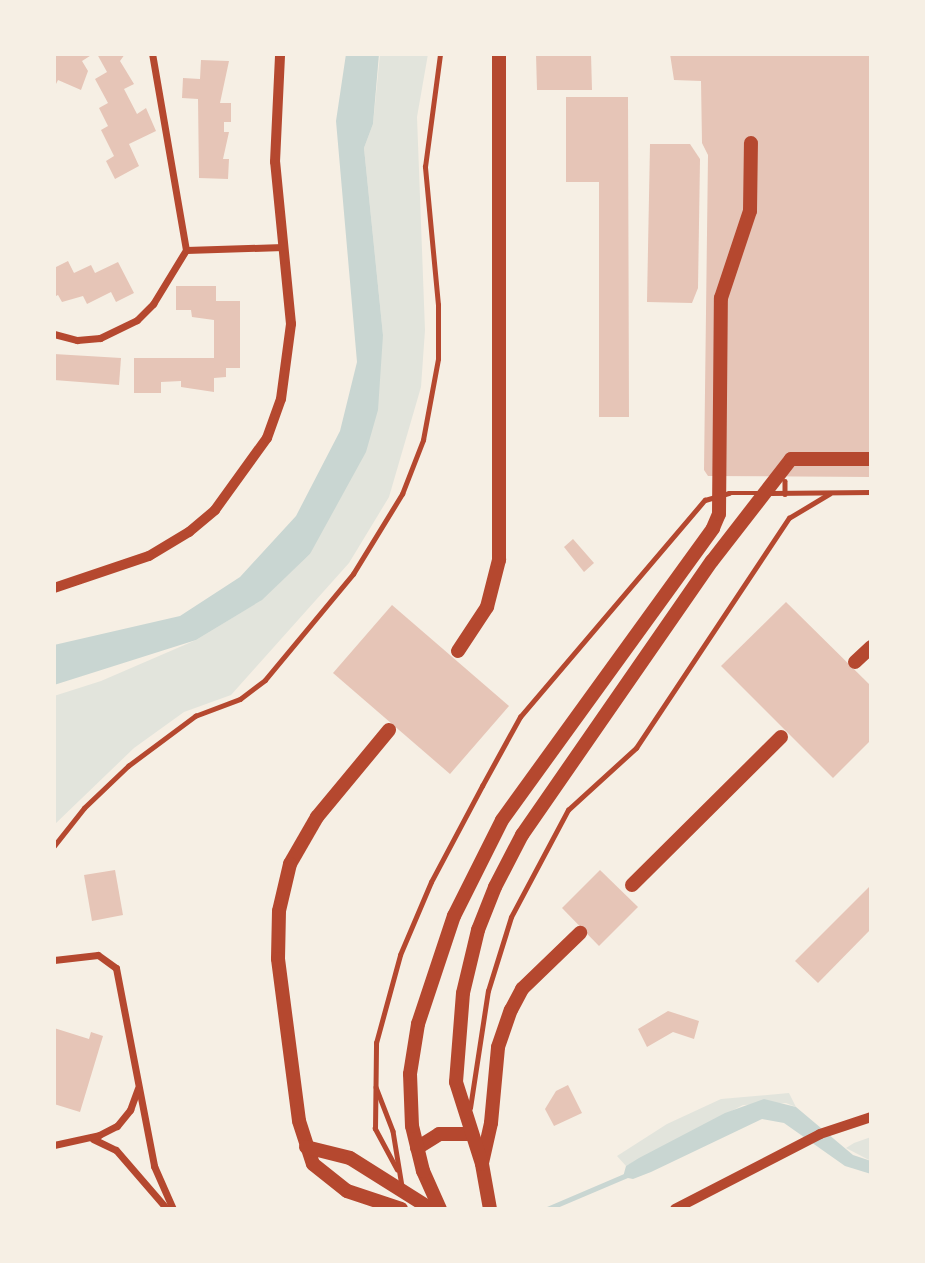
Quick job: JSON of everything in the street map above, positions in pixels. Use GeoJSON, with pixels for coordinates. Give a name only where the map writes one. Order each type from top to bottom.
{"type":"FeatureCollection","features":[{"type":"Feature","properties":{"kind":"highway"},"geometry":{"type":"LineString","coordinates":[[458,652],[487,607],[499,560],[499,54]]}},
{"type":"Feature","properties":{"kind":"highway"},"geometry":{"type":"LineString","coordinates":[[440,1209],[417,1148],[409,1102],[412,1051],[430,982],[471,876],[502,820],[713,528],[719,514],[723,461],[718,440],[721,298],[750,212],[751,144]]}},
{"type":"Feature","properties":{"kind":"highway"},"geometry":{"type":"LineString","coordinates":[[490,1206],[482,1164],[456,1082],[463,993],[478,930],[495,887],[530,823],[712,561],[782,479],[792,459],[871,459]]}},
{"type":"Feature","properties":{"kind":"highway"},"geometry":{"type":"LineString","coordinates":[[855,662],[871,647]]}},
{"type":"Feature","properties":{"kind":"highway"},"geometry":{"type":"LineString","coordinates":[[389,730],[317,817],[284,885],[278,959],[299,1121],[313,1164],[331,1182],[401,1209]]}},
{"type":"Feature","properties":{"kind":"highway"},"geometry":{"type":"LineString","coordinates":[[632,885],[781,737]]}},
{"type":"Feature","properties":{"kind":"highway"},"geometry":{"type":"LineString","coordinates":[[482,1164],[491,1123],[498,1047],[511,1010],[522,989],[580,933]]}},
{"type":"Feature","properties":{"kind":"highway"},"geometry":{"type":"LineString","coordinates":[[417,1148],[439,1134],[469,1128]]}},
{"type":"Feature","properties":{"kind":"highway"},"geometry":{"type":"LineString","coordinates":[[306,1147],[350,1158],[430,1209]]}},
{"type":"Feature","properties":{"kind":"main road"},"geometry":{"type":"LineString","coordinates":[[54,588],[149,556],[190,532],[248,470],[267,438],[289,361],[291,324],[275,162],[280,54]]}},
{"type":"Feature","properties":{"kind":"street"},"geometry":{"type":"LineString","coordinates":[[54,334],[77,340],[100,338],[137,320],[153,304],[186,250],[152,54]]}},
{"type":"Feature","properties":{"kind":"street"},"geometry":{"type":"LineString","coordinates":[[186,250],[284,247]]}},
{"type":"Feature","properties":{"kind":"street"},"geometry":{"type":"LineString","coordinates":[[54,960],[89,954],[106,958],[117,968],[154,1166],[173,1209]]}},
{"type":"Feature","properties":{"kind":"street"},"geometry":{"type":"LineString","coordinates":[[54,1145],[108,1131],[124,1118],[136,1098],[138,1077]]}},
{"type":"Feature","properties":{"kind":"street"},"geometry":{"type":"LineString","coordinates":[[675,1209],[769,1158],[839,1126],[871,1117]]}},
{"type":"Feature","properties":{"kind":"street"},"geometry":{"type":"LineString","coordinates":[[85,1139],[109,1143],[167,1209]]}},
{"type":"Feature","properties":{"kind":"lane"},"geometry":{"type":"LineString","coordinates":[[54,846],[84,807],[128,766],[195,716],[240,699],[265,680],[354,574],[402,494],[423,440],[438,359],[438,305],[425,167],[440,54]]}},
{"type":"Feature","properties":{"kind":"lane"},"geometry":{"type":"LineString","coordinates":[[782,479],[785,494]]}},
{"type":"Feature","properties":{"kind":"lane"},"geometry":{"type":"LineString","coordinates":[[469,1128],[488,991],[501,949],[511,917],[568,810],[636,748],[789,518],[833,492]]}},
{"type":"Feature","properties":{"kind":"lane"},"geometry":{"type":"LineString","coordinates":[[397,1170],[375,1129],[376,1044],[400,956],[431,882],[520,717],[705,500],[729,493],[871,492]]}},
{"type":"Feature","properties":{"kind":"lane"},"geometry":{"type":"LineString","coordinates":[[374,1083],[393,1131],[402,1189]]}},
{"type":"Feature","properties":{"kind":"shaded area"},"geometry":{"type":"Polygon","coordinates":[[[346,54],[379,54],[373,124],[364,148],[383,335],[378,410],[366,452],[310,554],[262,600],[196,640],[54,685],[54,645],[180,616],[240,577],[296,516],[340,431],[357,362],[336,121],[346,54]]]}},
{"type":"Feature","properties":{"kind":"shaded area"},"geometry":{"type":"Polygon","coordinates":[[[380,54],[428,54],[417,117],[425,330],[421,387],[389,497],[349,563],[231,695],[184,712],[134,748],[54,825],[54,696],[101,681],[196,640],[260,601],[310,554],[383,335],[364,148],[373,124],[380,54]]]}},
{"type":"Feature","properties":{"kind":"shaded area"},"geometry":{"type":"Polygon","coordinates":[[[789,1093],[796,1107],[786,1103],[743,1105],[626,1166],[617,1156],[667,1124],[721,1099],[789,1093]]]}},
{"type":"Feature","properties":{"kind":"shaded area"},"geometry":{"type":"Polygon","coordinates":[[[764,1099],[796,1107],[853,1155],[871,1161],[871,1174],[845,1166],[784,1123],[762,1119],[651,1172],[633,1179],[623,1177],[626,1166],[639,1158],[725,1113],[764,1099]]]}},
{"type":"Feature","properties":{"kind":"shaded area"},"geometry":{"type":"Polygon","coordinates":[[[871,1137],[871,1161],[846,1148],[854,1143],[871,1137]]]}},
{"type":"Feature","properties":{"kind":"building"},"geometry":{"type":"Polygon","coordinates":[[[54,54],[93,54],[82,61],[88,71],[81,90],[58,80],[54,88],[54,54]]]}},
{"type":"Feature","properties":{"kind":"building"},"geometry":{"type":"Polygon","coordinates":[[[97,54],[125,54],[120,61],[134,84],[124,89],[137,114],[146,108],[156,131],[129,144],[139,166],[115,179],[106,161],[114,156],[101,130],[108,126],[99,108],[108,103],[95,79],[107,72],[97,54]]]}},
{"type":"Feature","properties":{"kind":"building"},"geometry":{"type":"Polygon","coordinates":[[[536,54],[591,54],[592,90],[537,90],[536,54]]]}},
{"type":"Feature","properties":{"kind":"building"},"geometry":{"type":"Polygon","coordinates":[[[670,54],[871,54],[871,477],[708,476],[704,470],[708,155],[702,143],[701,81],[674,80],[670,54]]]}},
{"type":"Feature","properties":{"kind":"building"},"geometry":{"type":"Polygon","coordinates":[[[201,60],[229,61],[220,103],[231,103],[231,122],[224,122],[224,132],[229,132],[223,159],[229,159],[228,179],[199,178],[198,99],[182,98],[183,78],[200,79],[201,60]]]}},
{"type":"Feature","properties":{"kind":"building"},"geometry":{"type":"Polygon","coordinates":[[[566,97],[628,97],[629,417],[599,417],[599,182],[566,182],[566,97]]]}},
{"type":"Feature","properties":{"kind":"building"},"geometry":{"type":"Polygon","coordinates":[[[650,144],[690,144],[700,159],[698,288],[692,303],[647,302],[650,144]]]}},
{"type":"Feature","properties":{"kind":"building"},"geometry":{"type":"Polygon","coordinates":[[[68,261],[74,273],[91,265],[95,273],[118,262],[134,293],[116,302],[111,292],[87,304],[83,296],[62,302],[58,295],[54,297],[54,268],[68,261]]]}},
{"type":"Feature","properties":{"kind":"building"},"geometry":{"type":"Polygon","coordinates":[[[176,286],[216,286],[216,301],[240,301],[240,368],[226,368],[226,377],[214,378],[214,392],[181,387],[181,381],[161,382],[161,393],[134,393],[134,358],[214,358],[214,320],[192,317],[191,310],[176,310],[176,286]]]}},
{"type":"Feature","properties":{"kind":"building"},"geometry":{"type":"Polygon","coordinates":[[[54,354],[121,358],[119,385],[54,380],[54,354]]]}},
{"type":"Feature","properties":{"kind":"building"},"geometry":{"type":"Polygon","coordinates":[[[573,539],[594,563],[584,572],[564,547],[573,539]]]}},
{"type":"Feature","properties":{"kind":"building"},"geometry":{"type":"Polygon","coordinates":[[[786,602],[871,686],[871,740],[833,778],[721,666],[786,602]]]}},
{"type":"Feature","properties":{"kind":"building"},"geometry":{"type":"Polygon","coordinates":[[[392,605],[509,706],[450,774],[333,673],[392,605]]]}},
{"type":"Feature","properties":{"kind":"building"},"geometry":{"type":"Polygon","coordinates":[[[115,870],[123,915],[92,921],[84,875],[115,870]]]}},
{"type":"Feature","properties":{"kind":"building"},"geometry":{"type":"Polygon","coordinates":[[[600,870],[638,907],[599,946],[562,908],[600,870]]]}},
{"type":"Feature","properties":{"kind":"building"},"geometry":{"type":"Polygon","coordinates":[[[871,885],[871,929],[818,983],[795,961],[871,885]]]}},
{"type":"Feature","properties":{"kind":"building"},"geometry":{"type":"Polygon","coordinates":[[[668,1011],[699,1021],[694,1039],[673,1032],[647,1047],[638,1029],[668,1011]]]}},
{"type":"Feature","properties":{"kind":"building"},"geometry":{"type":"Polygon","coordinates":[[[54,1028],[89,1039],[91,1032],[103,1036],[80,1112],[54,1104],[54,1028]]]}},
{"type":"Feature","properties":{"kind":"building"},"geometry":{"type":"Polygon","coordinates":[[[568,1085],[582,1113],[554,1126],[545,1109],[556,1091],[568,1085]]]}},
{"type":"Feature","properties":{"kind":"waterway"},"geometry":{"type":"LineString","coordinates":[[547,1209],[629,1174]]}}]}
